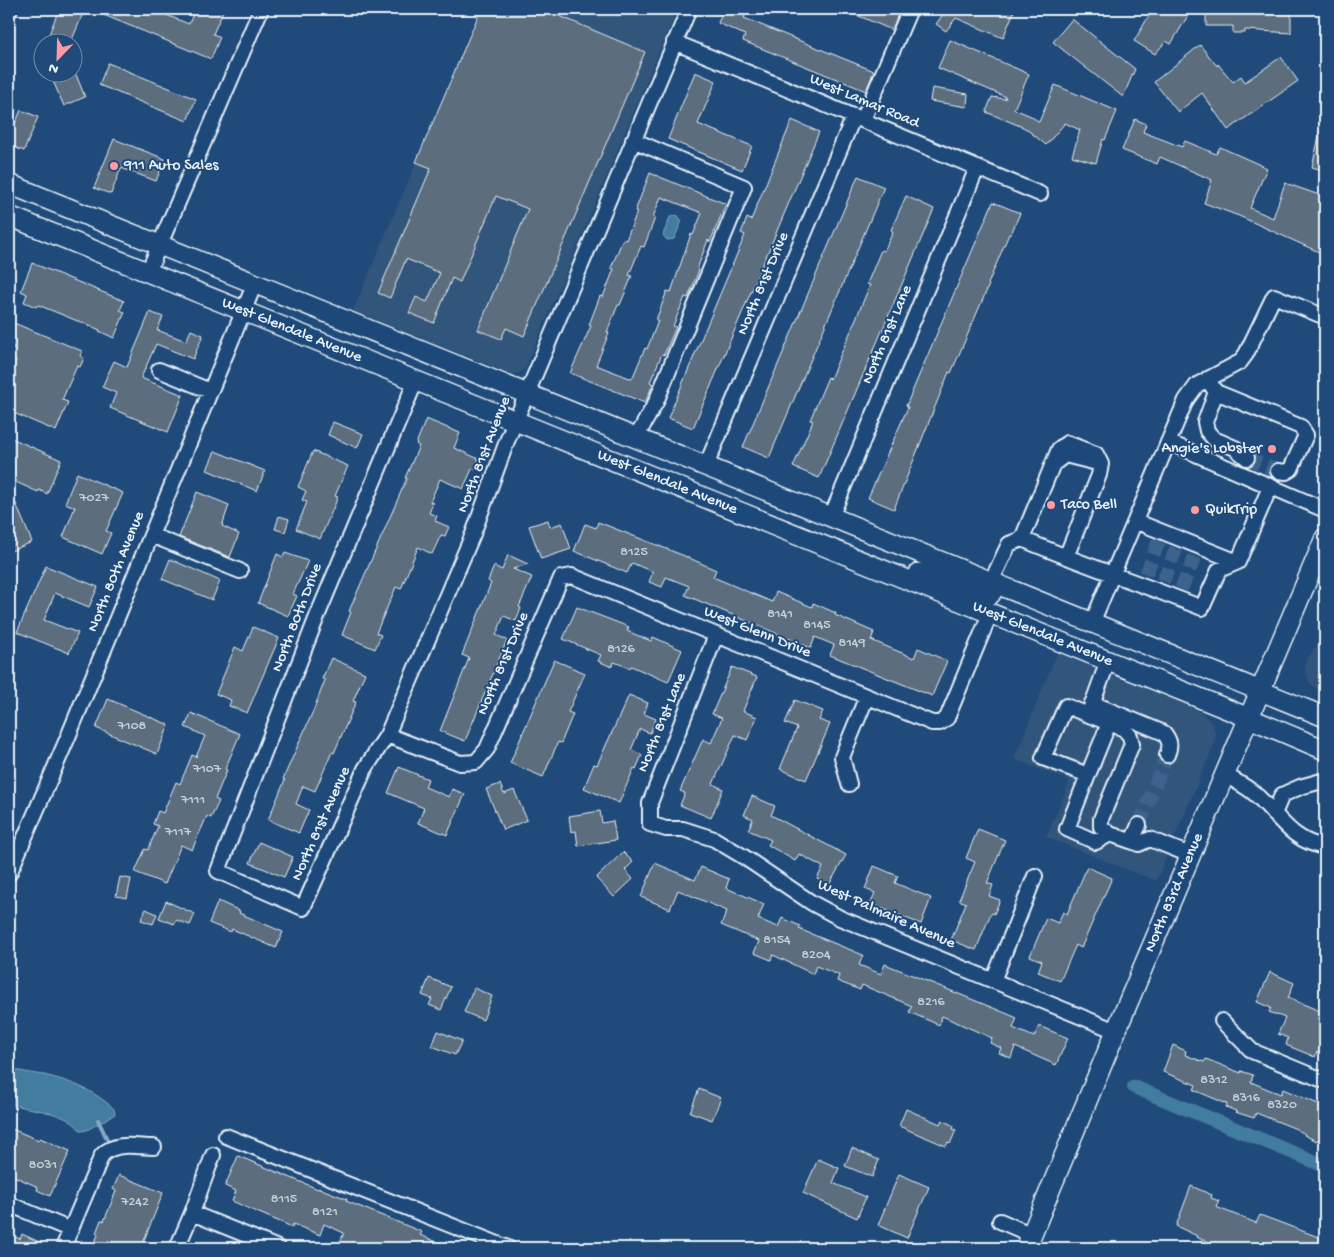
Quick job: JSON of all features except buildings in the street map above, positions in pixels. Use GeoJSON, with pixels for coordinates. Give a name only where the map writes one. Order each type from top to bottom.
{"type":"FeatureCollection","features":[{"type":"Feature","properties":{"kind":"main road","name":"West Glendale Avenue"},"geometry":{"type":"LineString","coordinates":[[9,184],[1325,717]]}},
{"type":"Feature","properties":{"kind":"main road","name":"West Glendale Avenue"},"geometry":{"type":"LineString","coordinates":[[9,216],[1325,750]]}},
{"type":"Feature","properties":{"kind":"main road","name":"North 83rd Avenue"},"geometry":{"type":"LineString","coordinates":[[1029,1242],[1190,855],[1325,538]]}},
{"type":"Feature","properties":{"kind":"main road"},"geometry":{"type":"LineString","coordinates":[[882,570],[924,573],[986,596],[990,595],[994,583]]}},
{"type":"Feature","properties":{"kind":"street"},"geometry":{"type":"LineString","coordinates":[[148,272],[261,9]]}},
{"type":"Feature","properties":{"kind":"street","name":"North 81st Avenue"},"geometry":{"type":"LineString","coordinates":[[304,908],[365,769],[387,735],[473,534],[516,421],[689,9]]}},
{"type":"Feature","properties":{"kind":"street","name":"North 81st Drive"},"geometry":{"type":"LineString","coordinates":[[706,466],[858,118],[910,9]]}},
{"type":"Feature","properties":{"kind":"street","name":"West Lamar Road"},"geometry":{"type":"LineString","coordinates":[[674,42],[1040,194]]}},
{"type":"Feature","properties":{"kind":"street"},"geometry":{"type":"LineString","coordinates":[[633,140],[744,187],[656,402],[636,438]]}},
{"type":"Feature","properties":{"kind":"street","name":"North 81st Lane"},"geometry":{"type":"LineString","coordinates":[[831,517],[977,168]]}},
{"type":"Feature","properties":{"kind":"street","name":"North 80th Avenue"},"geometry":{"type":"LineString","coordinates":[[9,874],[255,283]]}},
{"type":"Feature","properties":{"kind":"street"},"geometry":{"type":"LineString","coordinates":[[1092,623],[1186,400],[1197,385],[1240,362],[1274,296],[1325,317]]}},
{"type":"Feature","properties":{"kind":"street"},"geometry":{"type":"LineString","coordinates":[[159,370],[210,391]]}},
{"type":"Feature","properties":{"kind":"street"},"geometry":{"type":"LineString","coordinates":[[1207,379],[1216,392],[1301,427],[1306,435],[1291,469],[1286,472],[1278,471]]}},
{"type":"Feature","properties":{"kind":"street","name":"North 80th Drive"},"geometry":{"type":"LineString","coordinates":[[304,908],[218,871],[318,614],[416,380]]}},
{"type":"Feature","properties":{"kind":"street"},"geometry":{"type":"LineString","coordinates":[[1216,392],[1205,422],[1208,431],[1214,439],[1236,448],[1247,458]]}},
{"type":"Feature","properties":{"kind":"street"},"geometry":{"type":"LineString","coordinates":[[1022,539],[1052,465],[1059,450],[1067,442],[1096,454],[1101,464],[1099,475],[1066,557]]}},
{"type":"Feature","properties":{"kind":"street"},"geometry":{"type":"LineString","coordinates":[[1168,442],[1325,510]]}},
{"type":"Feature","properties":{"kind":"street"},"geometry":{"type":"LineString","coordinates":[[994,583],[1009,544],[1022,539],[1112,573],[1143,579],[1179,593],[1202,608],[1219,570],[1238,562],[1270,486]]}},
{"type":"Feature","properties":{"kind":"street"},"geometry":{"type":"LineString","coordinates":[[1135,520],[1161,536],[1198,551],[1238,562]]}},
{"type":"Feature","properties":{"kind":"street"},"geometry":{"type":"LineString","coordinates":[[151,535],[240,572]]}},
{"type":"Feature","properties":{"kind":"street","name":"West Glenn Drive"},"geometry":{"type":"LineString","coordinates":[[561,578],[572,576],[932,723],[940,723],[947,718],[990,614]]}},
{"type":"Feature","properties":{"kind":"street","name":"North 81st Drive"},"geometry":{"type":"LineString","coordinates":[[387,735],[460,764],[476,762],[487,749],[561,578]]}},
{"type":"Feature","properties":{"kind":"street","name":"North 81st Lane"},"geometry":{"type":"LineString","coordinates":[[650,824],[650,803],[716,635]]}},
{"type":"Feature","properties":{"kind":"street"},"geometry":{"type":"LineString","coordinates":[[1090,709],[1108,661]]}},
{"type":"Feature","properties":{"kind":"street"},"geometry":{"type":"LineString","coordinates":[[849,784],[842,757],[867,696]]}},
{"type":"Feature","properties":{"kind":"street"},"geometry":{"type":"LineString","coordinates":[[1088,775],[1043,758],[1066,706],[1090,709],[1164,733],[1170,741],[1167,755]]}},
{"type":"Feature","properties":{"kind":"street"},"geometry":{"type":"LineString","coordinates":[[1090,709],[1109,723],[1124,729],[1130,736],[1132,744],[1101,819],[1101,827],[1110,834],[1132,842],[1139,844],[1150,840],[1190,855]]}},
{"type":"Feature","properties":{"kind":"street"},"geometry":{"type":"LineString","coordinates":[[1109,723],[1067,828],[1096,842],[1110,834]]}},
{"type":"Feature","properties":{"kind":"street"},"geometry":{"type":"LineString","coordinates":[[1225,774],[1254,793],[1291,833],[1312,845],[1325,847]]}},
{"type":"Feature","properties":{"kind":"street"},"geometry":{"type":"LineString","coordinates":[[1274,814],[1282,795],[1300,787],[1325,780]]}},
{"type":"Feature","properties":{"kind":"street","name":"West Palmaire Avenue"},"geometry":{"type":"LineString","coordinates":[[650,824],[666,830],[684,829],[714,839],[812,903],[840,918],[1116,1031]]}},
{"type":"Feature","properties":{"kind":"street"},"geometry":{"type":"LineString","coordinates":[[1132,842],[1139,825]]}},
{"type":"Feature","properties":{"kind":"street"},"geometry":{"type":"LineString","coordinates":[[993,981],[1035,876]]}},
{"type":"Feature","properties":{"kind":"street"},"geometry":{"type":"LineString","coordinates":[[1222,1021],[1252,1051],[1325,1081]]}},
{"type":"Feature","properties":{"kind":"street"},"geometry":{"type":"LineString","coordinates":[[226,1136],[508,1248]]}},
{"type":"Feature","properties":{"kind":"street"},"geometry":{"type":"LineString","coordinates":[[63,1248],[102,1155],[109,1148],[116,1146],[154,1147]]}},
{"type":"Feature","properties":{"kind":"street"},"geometry":{"type":"LineString","coordinates":[[177,1248],[213,1155]]}},
{"type":"Feature","properties":{"kind":"street"},"geometry":{"type":"LineString","coordinates":[[9,1204],[71,1230]]}},
{"type":"Feature","properties":{"kind":"street"},"geometry":{"type":"LineString","coordinates":[[192,1213],[278,1248]]}},
{"type":"Feature","properties":{"kind":"street"},"geometry":{"type":"LineString","coordinates":[[1000,1222],[1029,1242]]}},
{"type":"Feature","properties":{"kind":"shaded area"},"geometry":{"type":"Polygon","coordinates":[[[481,9],[655,9],[674,17],[526,367],[520,373],[514,375],[353,311],[481,9]]]}},
{"type":"Feature","properties":{"kind":"shaded area"},"geometry":{"type":"Polygon","coordinates":[[[677,215],[682,221],[674,239],[667,240],[663,235],[670,217],[677,215]]]}},
{"type":"Feature","properties":{"kind":"shaded area"},"geometry":{"type":"Polygon","coordinates":[[[1325,634],[1325,692],[1309,682],[1305,669],[1307,659],[1325,634]]]}},
{"type":"Feature","properties":{"kind":"shaded area"},"geometry":{"type":"Polygon","coordinates":[[[1057,653],[1189,706],[1201,712],[1213,726],[1216,734],[1214,745],[1156,881],[1046,837],[1070,781],[1014,759],[1057,653]]]}},
{"type":"Feature","properties":{"kind":"shaded area"},"geometry":{"type":"Polygon","coordinates":[[[9,1068],[54,1077],[72,1083],[90,1091],[106,1102],[114,1109],[115,1114],[87,1130],[81,1131],[74,1124],[57,1115],[9,1103],[9,1068]]]}},
{"type":"Feature","properties":{"kind":"waterway"},"geometry":{"type":"LineString","coordinates":[[1134,1087],[1325,1166]]}},
{"type":"Feature","properties":{"kind":"waterway"},"geometry":{"type":"LineString","coordinates":[[98,1120],[107,1139]]}},
{"type":"Feature","properties":{"kind":"tunnel"},"geometry":{"type":"LineString","coordinates":[[1247,458],[1278,471]]}},
{"type":"Feature","properties":{"kind":"tunnel"},"geometry":{"type":"LineString","coordinates":[[1146,574],[1159,541]]}},
{"type":"Feature","properties":{"kind":"tunnel"},"geometry":{"type":"LineString","coordinates":[[1163,581],[1177,547]]}},
{"type":"Feature","properties":{"kind":"tunnel"},"geometry":{"type":"LineString","coordinates":[[1181,589],[1196,555]]}},
{"type":"Feature","properties":{"kind":"tunnel"},"geometry":{"type":"LineString","coordinates":[[1139,825],[1167,755]]}},
{"type":"Feature","properties":{"kind":"place","name":"911 Auto Sales"},"geometry":{"type":"Point","coordinates":[114,166]}},
{"type":"Feature","properties":{"kind":"place","name":"Angie's Lobster"},"geometry":{"type":"Point","coordinates":[1272,449]}},
{"type":"Feature","properties":{"kind":"place","name":"Taco Bell"},"geometry":{"type":"Point","coordinates":[1051,505]}},
{"type":"Feature","properties":{"kind":"place","name":"QuikTrip"},"geometry":{"type":"Point","coordinates":[1195,510]}}]}
